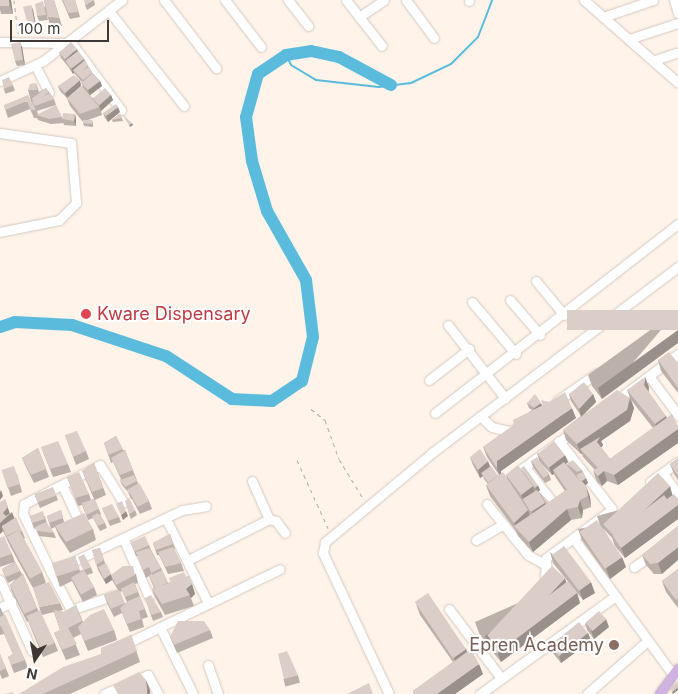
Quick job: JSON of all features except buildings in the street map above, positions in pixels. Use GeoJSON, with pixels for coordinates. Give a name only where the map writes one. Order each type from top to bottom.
{"type":"FeatureCollection","features":[{"type":"Feature","properties":{"kind":"main road"},"geometry":{"type":"LineString","coordinates":[[660,694],[676,672]]}},
{"type":"Feature","properties":{"kind":"street"},"geometry":{"type":"LineString","coordinates":[[0,81],[35,65],[68,42],[121,0]]}},
{"type":"Feature","properties":{"kind":"street"},"geometry":{"type":"LineString","coordinates":[[164,0],[216,68]]}},
{"type":"Feature","properties":{"kind":"street"},"geometry":{"type":"LineString","coordinates":[[225,0],[261,47]]}},
{"type":"Feature","properties":{"kind":"street"},"geometry":{"type":"LineString","coordinates":[[288,0],[308,26]]}},
{"type":"Feature","properties":{"kind":"street"},"geometry":{"type":"LineString","coordinates":[[346,0],[382,46]]}},
{"type":"Feature","properties":{"kind":"street"},"geometry":{"type":"LineString","coordinates":[[359,17],[384,0]]}},
{"type":"Feature","properties":{"kind":"street"},"geometry":{"type":"LineString","coordinates":[[406,0],[434,38]]}},
{"type":"Feature","properties":{"kind":"street"},"geometry":{"type":"LineString","coordinates":[[584,0],[655,60],[678,83]]}},
{"type":"Feature","properties":{"kind":"street"},"geometry":{"type":"LineString","coordinates":[[603,17],[653,0]]}},
{"type":"Feature","properties":{"kind":"street"},"geometry":{"type":"LineString","coordinates":[[674,0],[678,13]]}},
{"type":"Feature","properties":{"kind":"street"},"geometry":{"type":"LineString","coordinates":[[109,11],[184,106]]}},
{"type":"Feature","properties":{"kind":"street"},"geometry":{"type":"LineString","coordinates":[[629,39],[678,23]]}},
{"type":"Feature","properties":{"kind":"street"},"geometry":{"type":"LineString","coordinates":[[0,42],[68,42]]}},
{"type":"Feature","properties":{"kind":"street"},"geometry":{"type":"LineString","coordinates":[[68,42],[121,110]]}},
{"type":"Feature","properties":{"kind":"street"},"geometry":{"type":"LineString","coordinates":[[655,60],[678,52]]}},
{"type":"Feature","properties":{"kind":"street"},"geometry":{"type":"LineString","coordinates":[[35,65],[49,93]]}},
{"type":"Feature","properties":{"kind":"street"},"geometry":{"type":"LineString","coordinates":[[0,133],[72,143],[76,203],[59,220],[0,232]]}},
{"type":"Feature","properties":{"kind":"street"},"geometry":{"type":"LineString","coordinates":[[435,413],[516,354],[678,224]]}},
{"type":"Feature","properties":{"kind":"street"},"geometry":{"type":"LineString","coordinates":[[389,694],[323,553],[325,542],[480,416],[678,268]]}},
{"type":"Feature","properties":{"kind":"street"},"geometry":{"type":"LineString","coordinates":[[536,281],[564,315]]}},
{"type":"Feature","properties":{"kind":"street"},"geometry":{"type":"LineString","coordinates":[[510,300],[540,335]]}},
{"type":"Feature","properties":{"kind":"street"},"geometry":{"type":"LineString","coordinates":[[472,302],[516,354]]}},
{"type":"Feature","properties":{"kind":"street"},"geometry":{"type":"LineString","coordinates":[[448,325],[469,349],[505,398]]}},
{"type":"Feature","properties":{"kind":"street"},"geometry":{"type":"LineString","coordinates":[[429,380],[469,349]]}},
{"type":"Feature","properties":{"kind":"street"},"geometry":{"type":"LineString","coordinates":[[606,407],[678,354]]}},
{"type":"Feature","properties":{"kind":"street"},"geometry":{"type":"LineString","coordinates":[[547,407],[606,366]]}},
{"type":"Feature","properties":{"kind":"street"},"geometry":{"type":"LineString","coordinates":[[649,376],[678,415]]}},
{"type":"Feature","properties":{"kind":"street"},"geometry":{"type":"LineString","coordinates":[[480,416],[506,431],[527,421]]}},
{"type":"Feature","properties":{"kind":"street"},"geometry":{"type":"LineString","coordinates":[[508,479],[585,423]]}},
{"type":"Feature","properties":{"kind":"street"},"geometry":{"type":"LineString","coordinates":[[559,441],[612,509]]}},
{"type":"Feature","properties":{"kind":"street"},"geometry":{"type":"LineString","coordinates":[[641,489],[678,462]]}},
{"type":"Feature","properties":{"kind":"street"},"geometry":{"type":"LineString","coordinates":[[114,595],[71,610],[22,509],[100,465],[123,502]]}},
{"type":"Feature","properties":{"kind":"street"},"geometry":{"type":"LineString","coordinates":[[526,466],[555,505]]}},
{"type":"Feature","properties":{"kind":"street"},"geometry":{"type":"LineString","coordinates":[[663,473],[678,494]]}},
{"type":"Feature","properties":{"kind":"street"},"geometry":{"type":"LineString","coordinates":[[252,481],[269,519]]}},
{"type":"Feature","properties":{"kind":"street"},"geometry":{"type":"LineString","coordinates":[[62,485],[78,518]]}},
{"type":"Feature","properties":{"kind":"street"},"geometry":{"type":"LineString","coordinates":[[538,583],[547,574],[546,558],[622,502]]}},
{"type":"Feature","properties":{"kind":"street"},"geometry":{"type":"LineString","coordinates":[[51,572],[196,504],[206,506]]}},
{"type":"Feature","properties":{"kind":"street"},"geometry":{"type":"LineString","coordinates":[[488,504],[502,525],[528,555],[546,565]]}},
{"type":"Feature","properties":{"kind":"street"},"geometry":{"type":"LineString","coordinates":[[166,518],[208,603]]}},
{"type":"Feature","properties":{"kind":"street"},"geometry":{"type":"LineString","coordinates":[[188,560],[269,519],[276,521],[285,533]]}},
{"type":"Feature","properties":{"kind":"street"},"geometry":{"type":"LineString","coordinates":[[476,540],[502,525]]}},
{"type":"Feature","properties":{"kind":"street"},"geometry":{"type":"LineString","coordinates":[[123,538],[149,597]]}},
{"type":"Feature","properties":{"kind":"street"},"geometry":{"type":"LineString","coordinates":[[574,539],[646,642],[676,672]]}},
{"type":"Feature","properties":{"kind":"street"},"geometry":{"type":"LineString","coordinates":[[634,568],[663,546]]}},
{"type":"Feature","properties":{"kind":"street"},"geometry":{"type":"LineString","coordinates":[[116,649],[280,569]]}},
{"type":"Feature","properties":{"kind":"street"},"geometry":{"type":"LineString","coordinates":[[0,580],[32,652]]}},
{"type":"Feature","properties":{"kind":"street"},"geometry":{"type":"LineString","coordinates":[[480,694],[614,597]]}},
{"type":"Feature","properties":{"kind":"street"},"geometry":{"type":"LineString","coordinates":[[0,608],[11,602]]}},
{"type":"Feature","properties":{"kind":"street"},"geometry":{"type":"LineString","coordinates":[[449,609],[501,678]]}},
{"type":"Feature","properties":{"kind":"street"},"geometry":{"type":"LineString","coordinates":[[160,627],[193,694]]}},
{"type":"Feature","properties":{"kind":"street"},"geometry":{"type":"LineString","coordinates":[[587,694],[646,642]]}},
{"type":"Feature","properties":{"kind":"street"},"geometry":{"type":"LineString","coordinates":[[208,665],[218,694]]}},
{"type":"Feature","properties":{"kind":"street"},"geometry":{"type":"LineString","coordinates":[[105,694],[148,675],[158,694]]}},
{"type":"Feature","properties":{"kind":"path"},"geometry":{"type":"LineString","coordinates":[[14,0],[19,41]]}},
{"type":"Feature","properties":{"kind":"path"},"geometry":{"type":"LineString","coordinates":[[311,409],[325,420],[339,459],[369,506]]}},
{"type":"Feature","properties":{"kind":"path"},"geometry":{"type":"LineString","coordinates":[[297,460],[332,536]]}},
{"type":"Feature","properties":{"kind":"waterway"},"geometry":{"type":"LineString","coordinates":[[286,55],[291,65],[316,80],[379,87],[411,83],[451,64],[478,37],[492,0]]}},
{"type":"Feature","properties":{"kind":"waterway"},"geometry":{"type":"LineString","coordinates":[[0,327],[15,322],[72,325],[166,356],[232,399],[272,401],[302,381],[313,337],[306,280],[267,211],[252,161],[246,117],[258,74],[286,55],[311,51],[339,57],[391,85]]}},
{"type":"Feature","properties":{"kind":"place","name":"Kware Dispensary"},"geometry":{"type":"Point","coordinates":[86,314]}},
{"type":"Feature","properties":{"kind":"place","name":"Epren Academy"},"geometry":{"type":"Point","coordinates":[614,645]}}]}
